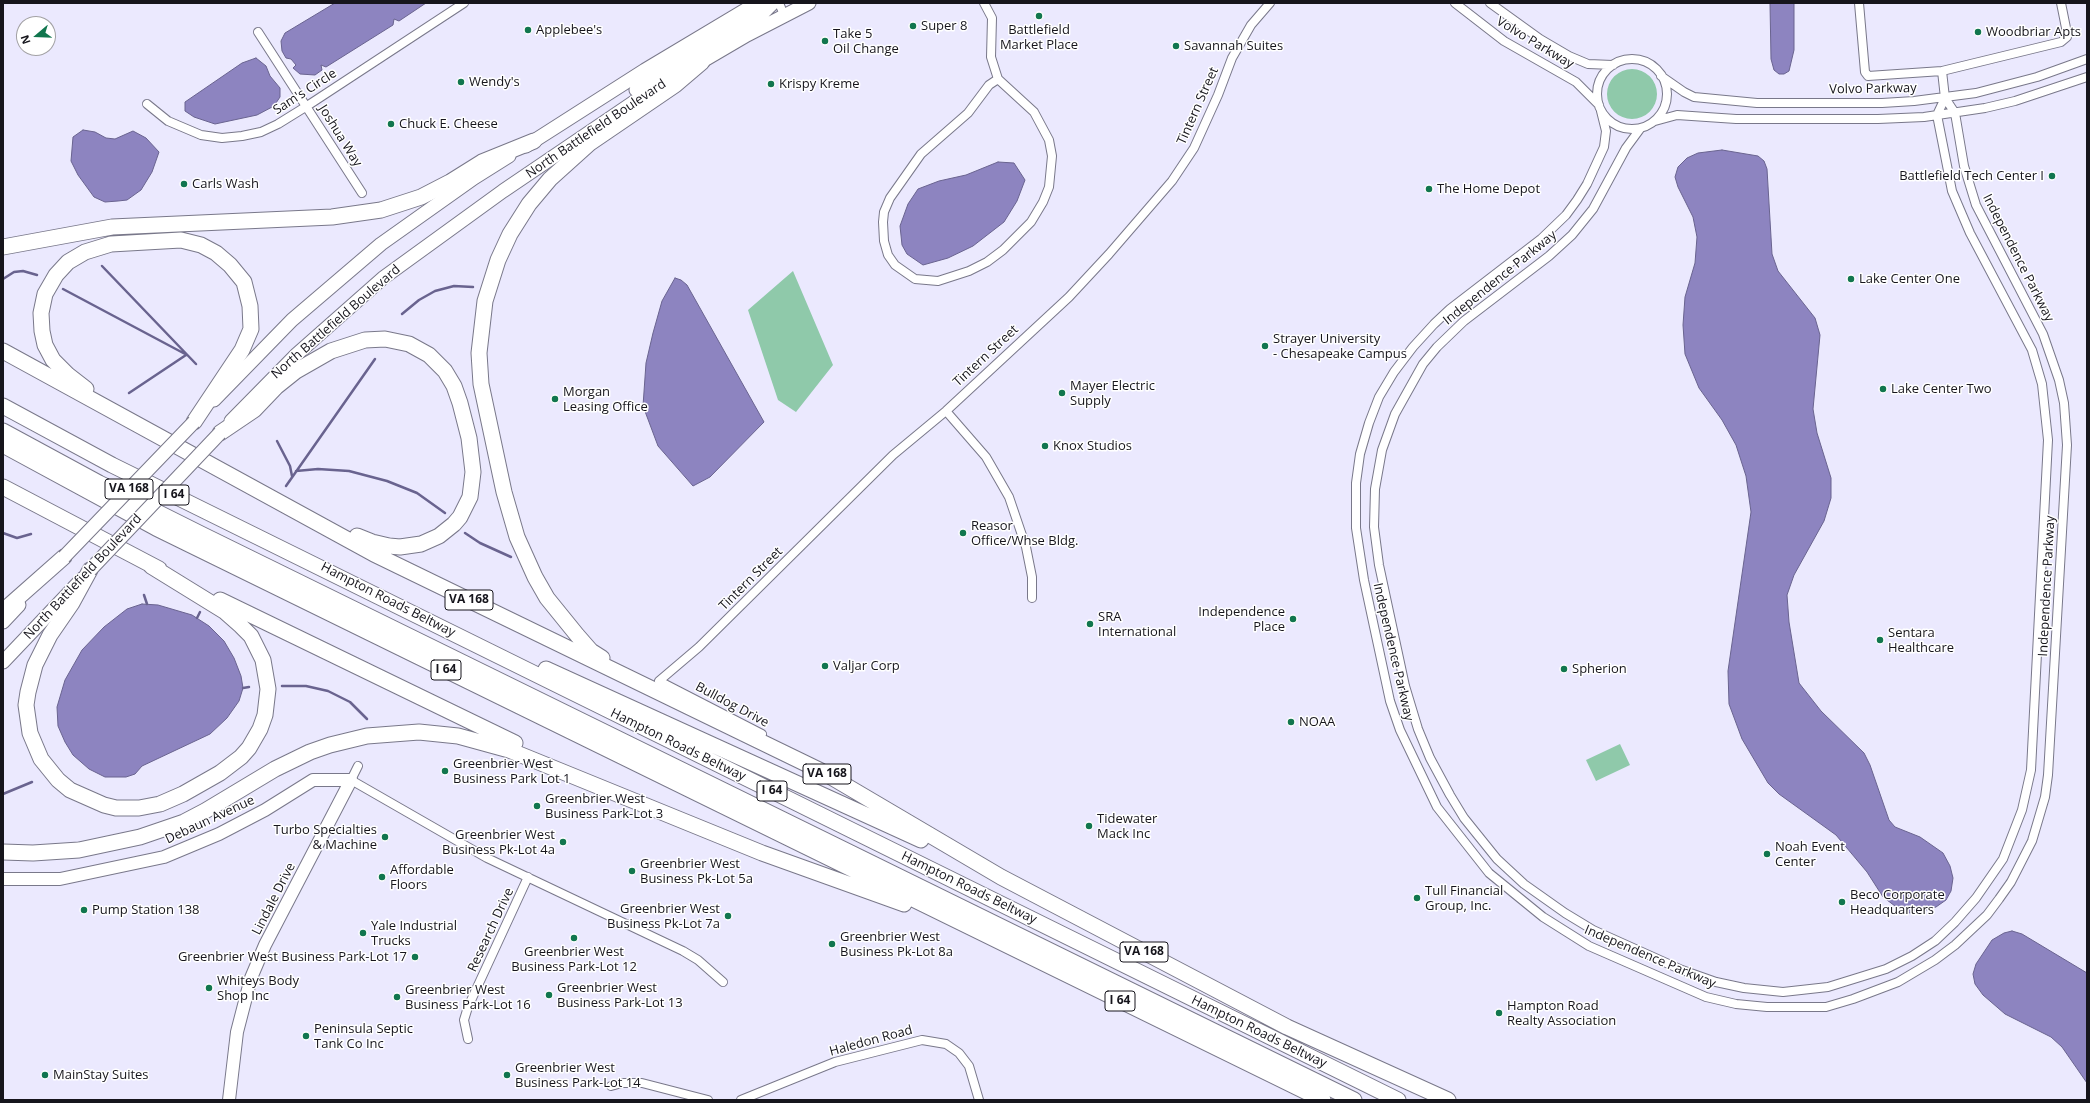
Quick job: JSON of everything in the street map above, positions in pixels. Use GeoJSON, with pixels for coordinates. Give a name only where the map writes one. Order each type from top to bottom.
{"type":"FeatureCollection","features":[{"type":"Feature","properties":{"kind":"highway"},"geometry":{"type":"LineString","coordinates":[[653,683],[591,651],[548,598],[525,557],[511,517],[486,414],[480,368],[480,337],[486,295],[498,260],[513,229],[538,193],[560,168],[576,154],[676,85],[702,62]]}},
{"type":"Feature","properties":{"kind":"highway"},"geometry":{"type":"LineString","coordinates":[[3,247],[112,226],[332,217],[381,210],[421,197],[450,182],[482,162],[534,141]]}},
{"type":"Feature","properties":{"kind":"highway"},"geometry":{"type":"LineString","coordinates":[[117,415],[68,375],[53,360],[45,345],[42,331],[42,313],[45,294],[56,275],[68,262],[84,252],[111,244],[181,240],[201,245],[216,253],[230,265],[244,282],[250,306],[251,329],[242,350],[194,422]]}},
{"type":"Feature","properties":{"kind":"highway"},"geometry":{"type":"LineString","coordinates":[[3,351],[294,511],[372,542],[400,547],[430,540],[454,524],[463,512],[470,498],[473,464],[460,403],[454,386],[436,361],[420,349],[398,341],[375,339],[349,345],[323,354],[296,371],[276,387],[254,410],[220,433]]}},
{"type":"Feature","properties":{"kind":"highway","name":"Hampton Roads Beltway"},"geometry":{"type":"LineString","coordinates":[[3,406],[112,465],[346,579],[1398,1100]]}},
{"type":"Feature","properties":{"kind":"highway"},"geometry":{"type":"LineString","coordinates":[[3,413],[94,464],[1388,1100]]}},
{"type":"Feature","properties":{"kind":"highway"},"geometry":{"type":"LineString","coordinates":[[3,431],[86,476],[207,537],[1354,1100]]}},
{"type":"Feature","properties":{"kind":"highway","name":"I 64"},"geometry":{"type":"LineString","coordinates":[[3,445],[156,528],[1323,1100]]}},
{"type":"Feature","properties":{"kind":"highway"},"geometry":{"type":"LineString","coordinates":[[3,487],[151,566],[622,795]]}},
{"type":"Feature","properties":{"kind":"highway","name":"VA 168"},"geometry":{"type":"LineString","coordinates":[[294,511],[374,554],[653,683],[821,770],[1001,877],[1287,1027],[1448,1100]]}},
{"type":"Feature","properties":{"kind":"highway"},"geometry":{"type":"LineString","coordinates":[[3,611],[64,557]]}},
{"type":"Feature","properties":{"kind":"highway"},"geometry":{"type":"LineString","coordinates":[[90,570],[72,603],[50,635],[35,665],[26,705],[30,733],[41,759],[54,776],[70,790],[82,797],[104,805],[116,808],[139,808],[160,804],[183,794],[220,773],[241,757],[249,748],[260,729],[265,715],[268,689],[263,660],[251,636],[242,626],[224,611],[151,566]]}},
{"type":"Feature","properties":{"kind":"highway"},"geometry":{"type":"LineString","coordinates":[[346,579],[634,708],[1001,877]]}},
{"type":"Feature","properties":{"kind":"highway"},"geometry":{"type":"LineString","coordinates":[[3,852],[33,853],[79,850],[140,838],[184,822],[275,769],[310,752],[349,740],[386,733],[436,733],[477,740],[522,755],[558,771],[622,795],[762,853],[973,929]]}},
{"type":"Feature","properties":{"kind":"main road","name":"North Battlefield Boulevard"},"geometry":{"type":"LineString","coordinates":[[3,622],[292,320],[381,244],[474,178],[652,66],[757,3]]}},
{"type":"Feature","properties":{"kind":"main road"},"geometry":{"type":"LineString","coordinates":[[592,129],[602,114],[617,102],[681,61],[759,18],[773,3]]}},
{"type":"Feature","properties":{"kind":"main road"},"geometry":{"type":"LineString","coordinates":[[781,9],[793,3]]}},
{"type":"Feature","properties":{"kind":"main road","name":"North Battlefield Boulevard"},"geometry":{"type":"LineString","coordinates":[[3,662],[292,358],[383,278],[592,129],[643,96],[702,62],[781,9],[809,3]]}},
{"type":"Feature","properties":{"kind":"street","name":"Sam's Circle"},"geometry":{"type":"LineString","coordinates":[[147,104],[168,121],[185,130],[201,135],[222,138],[261,132],[278,124],[307,106],[464,3]]}},
{"type":"Feature","properties":{"kind":"street"},"geometry":{"type":"LineString","coordinates":[[984,3],[992,18],[991,56],[998,78],[1034,112],[1048,140],[1052,156],[1052,172],[1049,188],[1043,202],[1031,222],[1018,237],[987,262],[969,271],[938,281],[915,279],[895,265],[886,248],[882,226],[884,212],[890,198],[921,154],[968,113],[989,85],[998,78]]}},
{"type":"Feature","properties":{"kind":"street","name":"Tintern Street"},"geometry":{"type":"LineString","coordinates":[[653,683],[699,647],[890,458],[946,411],[1074,291],[1172,181],[1204,130],[1240,44],[1251,25],[1270,3]]}},
{"type":"Feature","properties":{"kind":"street","name":"Volvo Parkway"},"geometry":{"type":"LineString","coordinates":[[1455,3],[1504,41],[1576,82],[1614,124],[1622,128],[1640,129]]}},
{"type":"Feature","properties":{"kind":"street","name":"Volvo Parkway"},"geometry":{"type":"LineString","coordinates":[[1490,3],[1527,30],[1569,56],[1588,64],[1614,65],[1627,60],[1642,61],[1653,67],[1661,76],[1689,95],[1724,101],[1882,103],[1945,98],[2006,86],[2087,59]]}},
{"type":"Feature","properties":{"kind":"street"},"geometry":{"type":"LineString","coordinates":[[1859,3],[1866,75],[1942,71],[2061,42],[2067,37],[2067,33],[2060,3]]}},
{"type":"Feature","properties":{"kind":"street","name":"Joshua Way"},"geometry":{"type":"LineString","coordinates":[[258,32],[362,193]]}},
{"type":"Feature","properties":{"kind":"street"},"geometry":{"type":"LineString","coordinates":[[1600,108],[1597,93],[1600,82],[1603,75],[1614,65]]}},
{"type":"Feature","properties":{"kind":"street"},"geometry":{"type":"LineString","coordinates":[[1937,116],[1945,98],[1942,71]]}},
{"type":"Feature","properties":{"kind":"street"},"geometry":{"type":"LineString","coordinates":[[1640,129],[1655,120],[1661,114],[1667,99],[1665,83],[1661,76]]}},
{"type":"Feature","properties":{"kind":"street"},"geometry":{"type":"LineString","coordinates":[[1655,120],[1676,115],[1736,119],[1786,120],[1878,119],[1937,116],[2023,99],[2087,77]]}},
{"type":"Feature","properties":{"kind":"street","name":"Independence Parkway"},"geometry":{"type":"LineString","coordinates":[[1600,108],[1606,131],[1602,154],[1587,184],[1566,215],[1542,239],[1450,309],[1434,324],[1413,347],[1379,397],[1360,454],[1356,483],[1356,528],[1390,701],[1400,730],[1437,807],[1489,873],[1543,917],[1589,946],[1706,997],[1736,1004],[1796,1008],[1826,1007],[1873,992],[1898,982],[1935,960],[1954,945],[1987,915],[2011,882],[2032,841],[2045,797],[2048,775],[2053,696],[2066,445],[2064,403],[2058,374],[2043,334],[1976,205],[1964,166],[1955,113],[1945,98]]}},
{"type":"Feature","properties":{"kind":"street","name":"Independence Parkway"},"geometry":{"type":"LineString","coordinates":[[1640,129],[1626,148],[1593,209],[1572,235],[1549,256],[1464,320],[1437,347],[1412,380],[1392,420],[1382,450],[1377,474],[1374,526],[1378,558],[1405,686],[1418,729],[1430,758],[1450,795],[1464,818],[1497,859],[1524,884],[1565,914],[1593,930],[1682,970],[1716,982],[1744,988],[1783,992],[1828,988],[1886,969],[1912,956],[1935,941],[1955,922],[1976,898],[2003,860],[2022,810],[2031,770],[2048,460],[2046,407],[2042,384],[2032,350],[1970,232],[1952,191],[1937,116]]}},
{"type":"Feature","properties":{"kind":"street"},"geometry":{"type":"LineString","coordinates":[[946,411],[982,452],[1009,497],[1026,547],[1032,577],[1032,598]]}},
{"type":"Feature","properties":{"kind":"street","name":"Bulldog Drive"},"geometry":{"type":"LineString","coordinates":[[653,683],[794,751]]}},
{"type":"Feature","properties":{"kind":"street","name":"Lindale Drive"},"geometry":{"type":"LineString","coordinates":[[230,1100],[237,1032],[248,985],[265,945],[358,766]]}},
{"type":"Feature","properties":{"kind":"street","name":"Debaun Avenue"},"geometry":{"type":"LineString","coordinates":[[3,879],[60,879],[164,857],[219,834],[265,810],[313,780],[351,780]]}},
{"type":"Feature","properties":{"kind":"street"},"geometry":{"type":"LineString","coordinates":[[351,780],[487,858],[683,951],[698,960],[724,982]]}},
{"type":"Feature","properties":{"kind":"street","name":"Research Drive"},"geometry":{"type":"LineString","coordinates":[[468,1039],[464,1020],[468,1008],[528,877]]}},
{"type":"Feature","properties":{"kind":"street","name":"Haledon Road"},"geometry":{"type":"LineString","coordinates":[[741,1100],[835,1062],[922,1040],[946,1044],[959,1053],[969,1066],[979,1100]]}},
{"type":"Feature","properties":{"kind":"street"},"geometry":{"type":"LineString","coordinates":[[611,1086],[622,1083],[642,1083],[708,1100]]}},
{"type":"Feature","properties":{"kind":"green space"},"geometry":{"type":"Polygon","coordinates":[[[1632,69],[1642,71],[1650,76],[1655,84],[1657,94],[1655,104],[1650,112],[1642,117],[1632,119],[1622,117],[1614,112],[1609,104],[1607,94],[1609,84],[1614,76],[1622,71],[1632,69]]]}},
{"type":"Feature","properties":{"kind":"green space"},"geometry":{"type":"Polygon","coordinates":[[[793,271],[833,365],[796,412],[778,400],[748,310],[793,271]]]}},
{"type":"Feature","properties":{"kind":"green space"},"geometry":{"type":"Polygon","coordinates":[[[1620,744],[1630,765],[1596,781],[1586,760],[1620,744]]]}},
{"type":"Feature","properties":{"kind":"shaded area"},"geometry":{"type":"Polygon","coordinates":[[[335,3],[426,3],[399,21],[394,19],[393,25],[326,67],[321,65],[322,70],[315,75],[300,74],[293,68],[296,65],[291,59],[286,58],[282,51],[281,41],[285,33],[335,3]]]}},
{"type":"Feature","properties":{"kind":"shaded area"},"geometry":{"type":"Polygon","coordinates":[[[1770,3],[1794,3],[1794,50],[1789,71],[1784,74],[1779,74],[1774,70],[1771,59],[1770,3]]]}},
{"type":"Feature","properties":{"kind":"shaded area"},"geometry":{"type":"Polygon","coordinates":[[[256,58],[266,66],[270,76],[280,88],[280,97],[274,106],[257,115],[215,124],[194,117],[185,111],[185,102],[242,63],[256,58]]]}},
{"type":"Feature","properties":{"kind":"shaded area"},"geometry":{"type":"Polygon","coordinates":[[[83,130],[95,132],[106,138],[115,139],[133,131],[146,138],[159,152],[152,172],[141,190],[127,200],[105,202],[94,197],[78,175],[71,161],[73,137],[83,130]]]}},
{"type":"Feature","properties":{"kind":"shaded area"},"geometry":{"type":"Polygon","coordinates":[[[1722,150],[1758,156],[1764,161],[1767,169],[1772,254],[1778,271],[1815,318],[1820,335],[1813,409],[1817,433],[1831,478],[1831,498],[1824,521],[1794,575],[1787,595],[1789,622],[1799,683],[1821,711],[1864,753],[1870,765],[1889,820],[1895,827],[1920,837],[1943,853],[1950,866],[1953,878],[1951,891],[1946,900],[1936,907],[1920,912],[1908,913],[1883,897],[1867,872],[1836,835],[1779,794],[1768,783],[1742,739],[1729,704],[1728,671],[1751,512],[1746,476],[1736,445],[1722,420],[1699,388],[1685,354],[1683,325],[1685,297],[1695,263],[1697,237],[1693,217],[1678,187],[1675,177],[1678,167],[1687,158],[1698,153],[1722,150]]]}},
{"type":"Feature","properties":{"kind":"shaded area"},"geometry":{"type":"Polygon","coordinates":[[[998,162],[1014,163],[1025,180],[1017,201],[1004,222],[973,246],[948,258],[923,265],[907,254],[902,245],[900,226],[908,204],[918,189],[939,181],[966,175],[998,162]]]}},
{"type":"Feature","properties":{"kind":"shaded area"},"geometry":{"type":"Polygon","coordinates":[[[675,278],[681,280],[687,285],[764,422],[710,477],[693,486],[658,446],[643,406],[646,363],[653,333],[662,301],[675,278]]]}},
{"type":"Feature","properties":{"kind":"shaded area"},"geometry":{"type":"Polygon","coordinates":[[[142,604],[158,605],[192,615],[209,626],[224,641],[234,658],[241,676],[243,688],[239,701],[227,718],[210,734],[142,766],[135,774],[126,777],[105,777],[89,769],[73,755],[58,726],[57,707],[65,680],[82,650],[104,627],[127,609],[142,604]]]}},
{"type":"Feature","properties":{"kind":"shaded area"},"geometry":{"type":"Polygon","coordinates":[[[2012,931],[2022,934],[2087,973],[2087,1083],[2062,1047],[2051,1037],[2005,1014],[1983,995],[1975,984],[1973,974],[1976,964],[1992,940],[2004,933],[2012,931]]]}},
{"type":"Feature","properties":{"kind":"waterway"},"geometry":{"type":"LineString","coordinates":[[102,266],[196,364]]}},
{"type":"Feature","properties":{"kind":"waterway"},"geometry":{"type":"LineString","coordinates":[[3,279],[14,272],[23,271],[37,275]]}},
{"type":"Feature","properties":{"kind":"waterway"},"geometry":{"type":"LineString","coordinates":[[402,314],[419,300],[435,291],[454,286],[473,287]]}},
{"type":"Feature","properties":{"kind":"waterway"},"geometry":{"type":"LineString","coordinates":[[63,289],[187,355]]}},
{"type":"Feature","properties":{"kind":"waterway"},"geometry":{"type":"LineString","coordinates":[[129,393],[186,355]]}},
{"type":"Feature","properties":{"kind":"waterway"},"geometry":{"type":"LineString","coordinates":[[286,486],[375,359]]}},
{"type":"Feature","properties":{"kind":"waterway"},"geometry":{"type":"LineString","coordinates":[[277,441],[290,466],[292,476]]}},
{"type":"Feature","properties":{"kind":"waterway"},"geometry":{"type":"LineString","coordinates":[[296,471],[318,469],[349,471],[387,481],[417,493],[445,513]]}},
{"type":"Feature","properties":{"kind":"waterway"},"geometry":{"type":"LineString","coordinates":[[3,533],[17,538],[31,534]]}},
{"type":"Feature","properties":{"kind":"waterway"},"geometry":{"type":"LineString","coordinates":[[465,533],[480,543],[511,557]]}},
{"type":"Feature","properties":{"kind":"waterway"},"geometry":{"type":"LineString","coordinates":[[144,595],[147,604]]}},
{"type":"Feature","properties":{"kind":"waterway"},"geometry":{"type":"LineString","coordinates":[[197,618],[200,612]]}},
{"type":"Feature","properties":{"kind":"waterway"},"geometry":{"type":"LineString","coordinates":[[282,686],[306,686],[328,691],[350,702],[367,719]]}},
{"type":"Feature","properties":{"kind":"waterway"},"geometry":{"type":"LineString","coordinates":[[243,688],[249,687]]}},
{"type":"Feature","properties":{"kind":"waterway"},"geometry":{"type":"LineString","coordinates":[[3,794],[32,782]]}},
{"type":"Feature","properties":{"kind":"place","name":"Battlefield Market Place"},"geometry":{"type":"Point","coordinates":[1039,16]}},
{"type":"Feature","properties":{"kind":"place","name":"Super 8"},"geometry":{"type":"Point","coordinates":[913,26]}},
{"type":"Feature","properties":{"kind":"place","name":"Applebee's"},"geometry":{"type":"Point","coordinates":[528,30]}},
{"type":"Feature","properties":{"kind":"place","name":"Woodbriar Apts"},"geometry":{"type":"Point","coordinates":[1978,32]}},
{"type":"Feature","properties":{"kind":"place","name":"Take 5 Oil Change"},"geometry":{"type":"Point","coordinates":[825,41]}},
{"type":"Feature","properties":{"kind":"place","name":"Savannah Suites"},"geometry":{"type":"Point","coordinates":[1176,46]}},
{"type":"Feature","properties":{"kind":"place","name":"Wendy's"},"geometry":{"type":"Point","coordinates":[461,82]}},
{"type":"Feature","properties":{"kind":"place","name":"Krispy Kreme"},"geometry":{"type":"Point","coordinates":[771,84]}},
{"type":"Feature","properties":{"kind":"place","name":"Chuck E. Cheese"},"geometry":{"type":"Point","coordinates":[391,124]}},
{"type":"Feature","properties":{"kind":"place","name":"Battlefield Tech Center I"},"geometry":{"type":"Point","coordinates":[2052,176]}},
{"type":"Feature","properties":{"kind":"place","name":"Carls Wash"},"geometry":{"type":"Point","coordinates":[184,184]}},
{"type":"Feature","properties":{"kind":"place","name":"The Home Depot"},"geometry":{"type":"Point","coordinates":[1429,189]}},
{"type":"Feature","properties":{"kind":"place","name":"Lake Center One"},"geometry":{"type":"Point","coordinates":[1851,279]}},
{"type":"Feature","properties":{"kind":"place","name":"Strayer University - Chesapeake Campus"},"geometry":{"type":"Point","coordinates":[1265,346]}},
{"type":"Feature","properties":{"kind":"place","name":"Lake Center Two"},"geometry":{"type":"Point","coordinates":[1883,389]}},
{"type":"Feature","properties":{"kind":"place","name":"Mayer Electric Supply"},"geometry":{"type":"Point","coordinates":[1062,393]}},
{"type":"Feature","properties":{"kind":"place","name":"Morgan Leasing Office"},"geometry":{"type":"Point","coordinates":[555,399]}},
{"type":"Feature","properties":{"kind":"place","name":"Knox Studios"},"geometry":{"type":"Point","coordinates":[1045,446]}},
{"type":"Feature","properties":{"kind":"place","name":"Reasor Office/Whse Bldg."},"geometry":{"type":"Point","coordinates":[963,533]}},
{"type":"Feature","properties":{"kind":"place","name":"Independence Place"},"geometry":{"type":"Point","coordinates":[1293,619]}},
{"type":"Feature","properties":{"kind":"place","name":"SRA International"},"geometry":{"type":"Point","coordinates":[1090,624]}},
{"type":"Feature","properties":{"kind":"place","name":"Sentara Healthcare"},"geometry":{"type":"Point","coordinates":[1880,640]}},
{"type":"Feature","properties":{"kind":"place","name":"Valjar Corp"},"geometry":{"type":"Point","coordinates":[825,666]}},
{"type":"Feature","properties":{"kind":"place","name":"Spherion"},"geometry":{"type":"Point","coordinates":[1564,669]}},
{"type":"Feature","properties":{"kind":"place","name":"NOAA"},"geometry":{"type":"Point","coordinates":[1291,722]}},
{"type":"Feature","properties":{"kind":"place","name":"Greenbrier West Business Park Lot 1"},"geometry":{"type":"Point","coordinates":[445,771]}},
{"type":"Feature","properties":{"kind":"place","name":"Greenbrier West Business Park-Lot 3"},"geometry":{"type":"Point","coordinates":[537,806]}},
{"type":"Feature","properties":{"kind":"place","name":"Tidewater Mack Inc"},"geometry":{"type":"Point","coordinates":[1089,826]}},
{"type":"Feature","properties":{"kind":"place","name":"Turbo Specialties & Machine"},"geometry":{"type":"Point","coordinates":[385,837]}},
{"type":"Feature","properties":{"kind":"place","name":"Greenbrier West Business Pk-Lot 4a"},"geometry":{"type":"Point","coordinates":[563,842]}},
{"type":"Feature","properties":{"kind":"place","name":"Noah Event Center"},"geometry":{"type":"Point","coordinates":[1767,854]}},
{"type":"Feature","properties":{"kind":"place","name":"Greenbrier West Business Pk-Lot 5a"},"geometry":{"type":"Point","coordinates":[632,871]}},
{"type":"Feature","properties":{"kind":"place","name":"Affordable Floors"},"geometry":{"type":"Point","coordinates":[382,877]}},
{"type":"Feature","properties":{"kind":"place","name":"Tull Financial Group, Inc."},"geometry":{"type":"Point","coordinates":[1417,898]}},
{"type":"Feature","properties":{"kind":"place","name":"Beco Corporate Headquarters"},"geometry":{"type":"Point","coordinates":[1842,902]}},
{"type":"Feature","properties":{"kind":"place","name":"Pump Station 138"},"geometry":{"type":"Point","coordinates":[84,910]}},
{"type":"Feature","properties":{"kind":"place","name":"Greenbrier West Business Pk-Lot 7a"},"geometry":{"type":"Point","coordinates":[728,916]}},
{"type":"Feature","properties":{"kind":"place","name":"Yale Industrial Trucks"},"geometry":{"type":"Point","coordinates":[363,933]}},
{"type":"Feature","properties":{"kind":"place","name":"Greenbrier West Business Park-Lot 12"},"geometry":{"type":"Point","coordinates":[574,938]}},
{"type":"Feature","properties":{"kind":"place","name":"Greenbrier West Business Pk-Lot 8a"},"geometry":{"type":"Point","coordinates":[832,944]}},
{"type":"Feature","properties":{"kind":"place","name":"Greenbrier West Business Park-Lot 17"},"geometry":{"type":"Point","coordinates":[415,957]}},
{"type":"Feature","properties":{"kind":"place","name":"Whiteys Body Shop Inc"},"geometry":{"type":"Point","coordinates":[209,988]}},
{"type":"Feature","properties":{"kind":"place","name":"Greenbrier West Business Park-Lot 13"},"geometry":{"type":"Point","coordinates":[549,995]}},
{"type":"Feature","properties":{"kind":"place","name":"Greenbrier West Business Park-Lot 16"},"geometry":{"type":"Point","coordinates":[397,997]}},
{"type":"Feature","properties":{"kind":"place","name":"Hampton Road Realty Association"},"geometry":{"type":"Point","coordinates":[1499,1013]}},
{"type":"Feature","properties":{"kind":"place","name":"Peninsula Septic Tank Co Inc"},"geometry":{"type":"Point","coordinates":[306,1036]}},
{"type":"Feature","properties":{"kind":"place","name":"MainStay Suites"},"geometry":{"type":"Point","coordinates":[45,1075]}},
{"type":"Feature","properties":{"kind":"place","name":"Greenbrier West Business Park-Lot 14"},"geometry":{"type":"Point","coordinates":[507,1075]}}]}
